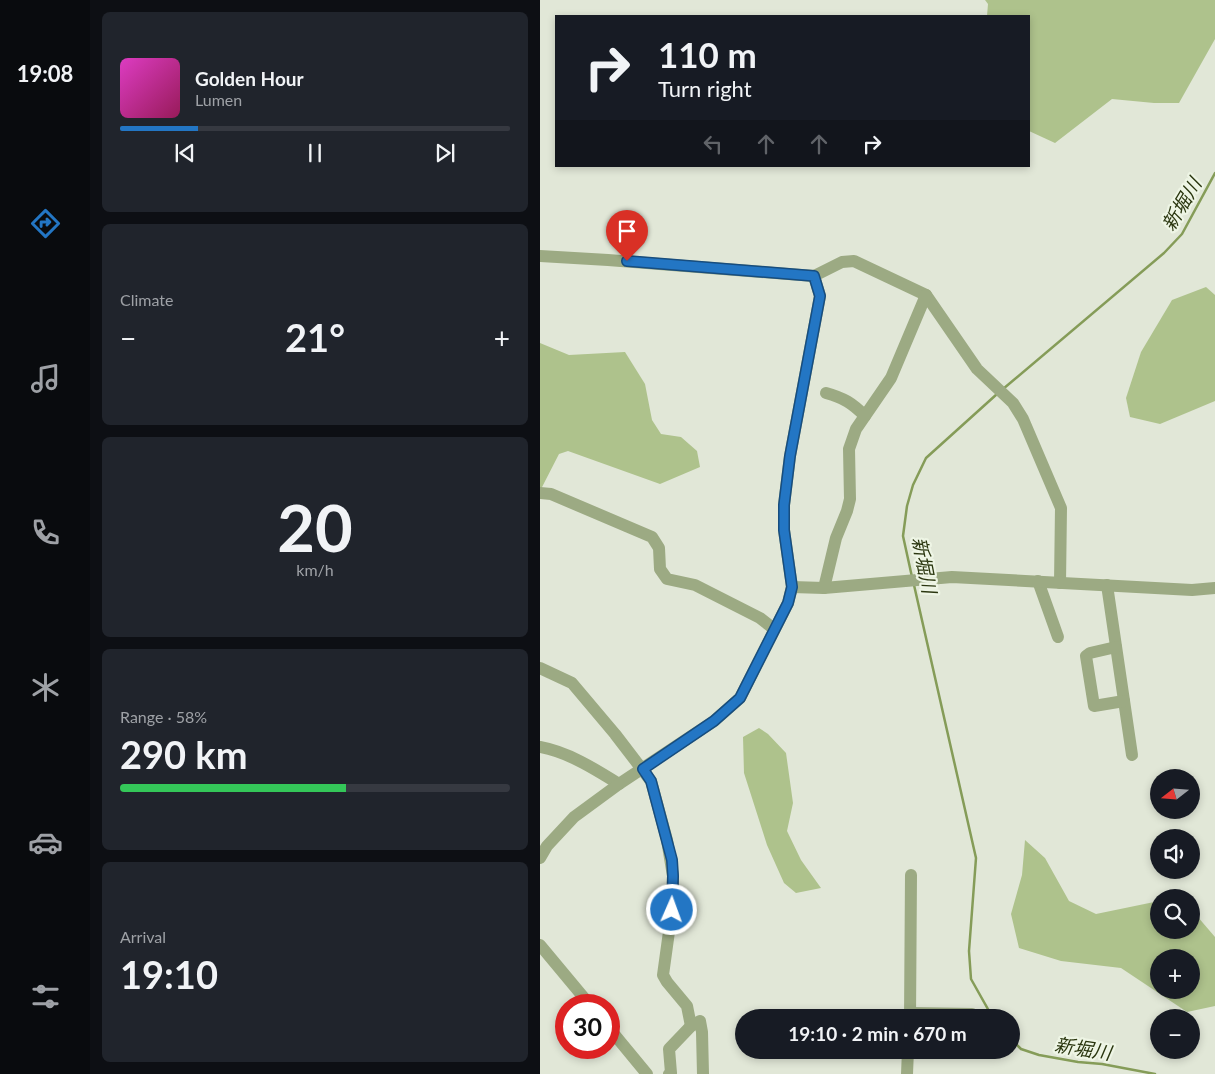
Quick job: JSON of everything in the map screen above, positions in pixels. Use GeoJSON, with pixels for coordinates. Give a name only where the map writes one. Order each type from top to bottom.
{"type":"FeatureCollection","features":[{"type":"Feature","properties":{"kind":"street"},"geometry":{"type":"LineString","coordinates":[[540,256],[814,276],[842,262],[854,261],[926,295],[977,369],[1013,403],[1023,419],[1061,508],[1060,583]]}},
{"type":"Feature","properties":{"kind":"street"},"geometry":{"type":"LineString","coordinates":[[540,858],[546,846],[574,817],[619,784],[714,721],[740,698],[788,603],[792,587],[786,548],[784,505],[790,456],[820,296],[814,276]]}},
{"type":"Feature","properties":{"kind":"street"},"geometry":{"type":"LineString","coordinates":[[824,588],[836,538],[850,500],[849,448],[856,429],[891,378],[926,295]]}},
{"type":"Feature","properties":{"kind":"street"},"geometry":{"type":"LineString","coordinates":[[826,393],[853,404],[865,416]]}},
{"type":"Feature","properties":{"kind":"street"},"geometry":{"type":"LineString","coordinates":[[540,492],[551,494],[652,537],[659,548],[660,569],[668,579],[695,585],[760,618],[774,629]]}},
{"type":"Feature","properties":{"kind":"street"},"geometry":{"type":"LineString","coordinates":[[792,587],[824,588],[952,576],[1192,590],[1215,588]]}},
{"type":"Feature","properties":{"kind":"street"},"geometry":{"type":"LineString","coordinates":[[1038,581],[1058,637]]}},
{"type":"Feature","properties":{"kind":"street"},"geometry":{"type":"LineString","coordinates":[[1107,585],[1132,755]]}},
{"type":"Feature","properties":{"kind":"street"},"geometry":{"type":"LineString","coordinates":[[1116,647],[1090,653],[1086,656],[1094,706],[1124,701]]}},
{"type":"Feature","properties":{"kind":"street"},"geometry":{"type":"LineString","coordinates":[[540,668],[572,683],[591,704],[651,781],[672,860],[673,876],[672,910],[663,975],[687,1006],[691,1026]]}},
{"type":"Feature","properties":{"kind":"street"},"geometry":{"type":"LineString","coordinates":[[540,746],[593,768],[619,784]]}},
{"type":"Feature","properties":{"kind":"street"},"geometry":{"type":"LineString","coordinates":[[910,1009],[911,875]]}},
{"type":"Feature","properties":{"kind":"street"},"geometry":{"type":"LineString","coordinates":[[540,945],[581,994]]}},
{"type":"Feature","properties":{"kind":"street"},"geometry":{"type":"LineString","coordinates":[[670,1074],[669,1049],[691,1026],[700,1021],[703,1074]]}},
{"type":"Feature","properties":{"kind":"street"},"geometry":{"type":"LineString","coordinates":[[620,1041],[647,1074]]}},
{"type":"Feature","properties":{"kind":"street"},"geometry":{"type":"LineString","coordinates":[[907,1074],[908,1059]]}},
{"type":"Feature","properties":{"kind":"green space"},"geometry":{"type":"Polygon","coordinates":[[[985,0],[1215,0],[1215,39],[1179,103],[1112,99],[1055,143],[1030,131],[1030,15],[987,15],[988,4],[985,0]]]}},
{"type":"Feature","properties":{"kind":"green space"},"geometry":{"type":"Polygon","coordinates":[[[1206,287],[1215,295],[1215,401],[1160,424],[1130,417],[1126,398],[1141,352],[1172,300],[1206,287]]]}},
{"type":"Feature","properties":{"kind":"green space"},"geometry":{"type":"Polygon","coordinates":[[[540,343],[569,355],[625,352],[645,384],[652,420],[661,434],[681,437],[697,451],[700,467],[660,484],[568,451],[559,454],[540,491],[540,343]]]}},
{"type":"Feature","properties":{"kind":"green space"},"geometry":{"type":"Polygon","coordinates":[[[759,728],[768,734],[786,753],[793,803],[787,831],[801,860],[821,888],[796,893],[784,883],[767,845],[744,773],[743,737],[759,728]]]}},
{"type":"Feature","properties":{"kind":"green space"},"geometry":{"type":"Polygon","coordinates":[[[1025,840],[1045,858],[1069,901],[1096,914],[1150,903],[1150,939],[1200,939],[1200,920],[1215,937],[1215,1006],[1200,1009],[1182,1009],[1168,999],[1200,999],[1200,949],[1150,949],[1150,987],[1121,968],[1061,961],[1019,948],[1011,914],[1022,875],[1025,840]]]}},
{"type":"Feature","properties":{"kind":"waterway","name":"新堀川"},"geometry":{"type":"LineString","coordinates":[[1003,389],[1164,253],[1182,234],[1215,173]]}},
{"type":"Feature","properties":{"kind":"waterway","name":"新堀川"},"geometry":{"type":"LineString","coordinates":[[912,577],[903,536],[907,506],[913,485],[926,458],[997,394]]}},
{"type":"Feature","properties":{"kind":"waterway","name":"新堀川"},"geometry":{"type":"LineString","coordinates":[[914,585],[976,858],[969,951],[971,979],[988,1009]]}},
{"type":"Feature","properties":{"kind":"waterway","name":"新堀川"},"geometry":{"type":"LineString","coordinates":[[1020,1048],[1039,1055],[1155,1074]]}},
{"type":"Feature","properties":{"kind":"route"},"geometry":{"type":"LineString","coordinates":[[627,261],[814,276],[820,296],[790,456],[784,505],[786,556],[792,587],[788,603],[740,698],[714,721],[643,769],[651,781],[672,860],[672,910]]}}]}
